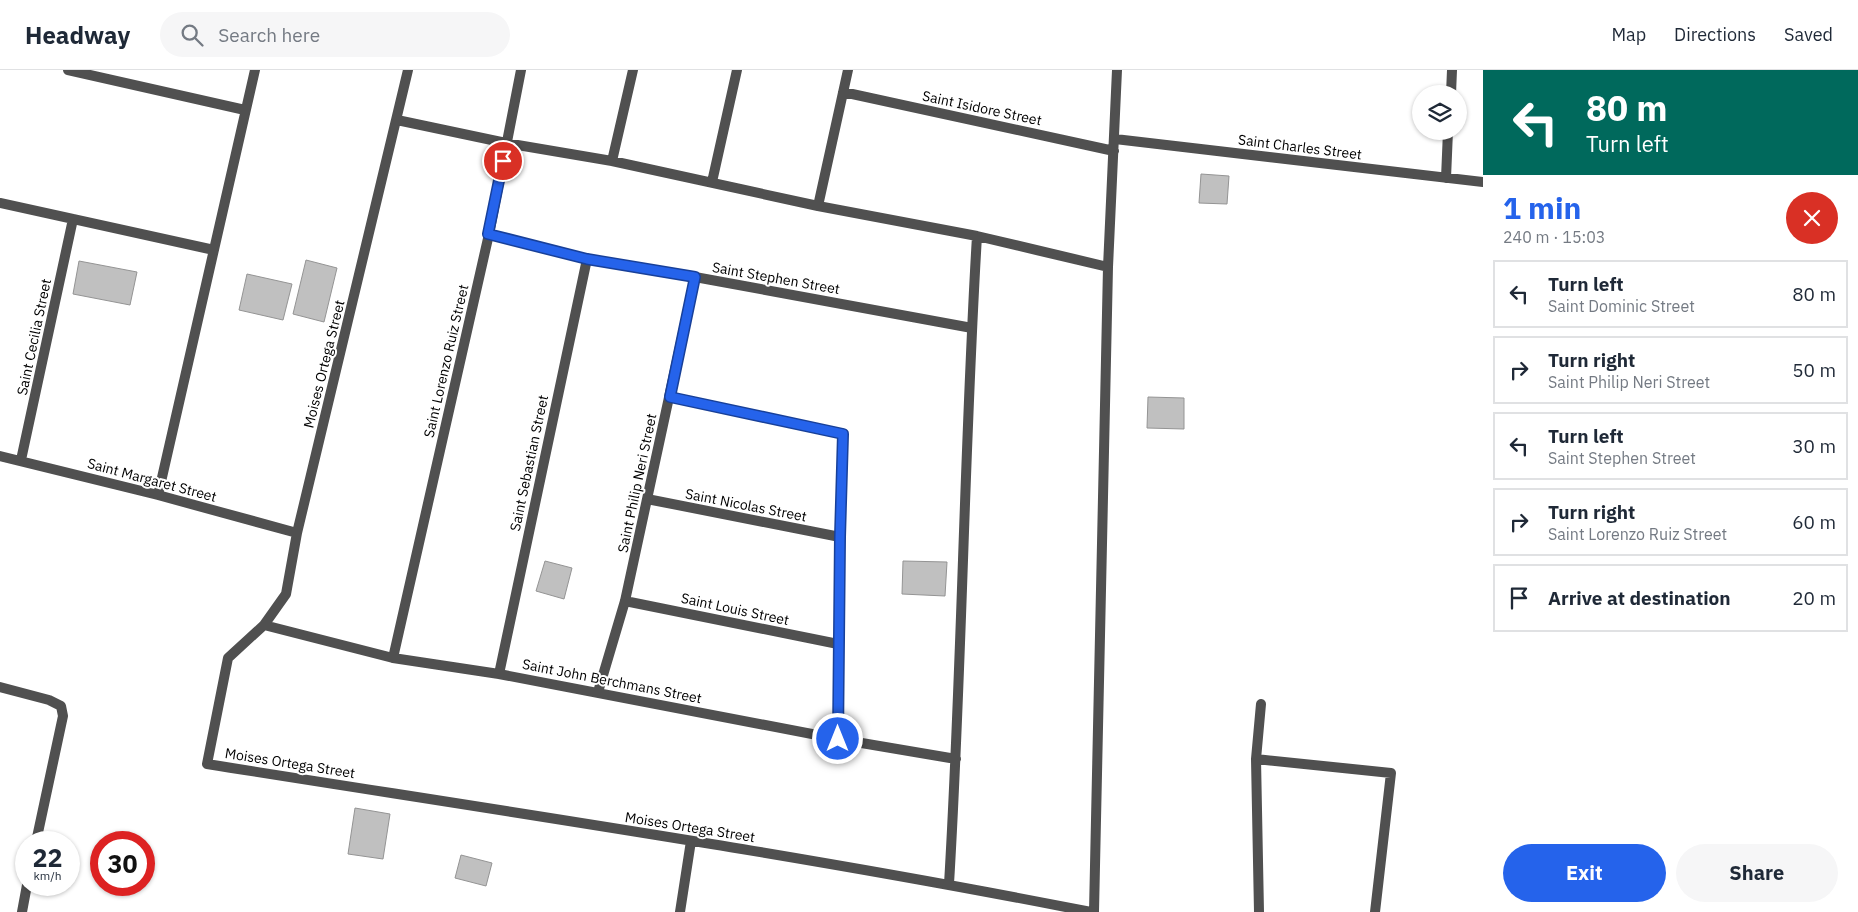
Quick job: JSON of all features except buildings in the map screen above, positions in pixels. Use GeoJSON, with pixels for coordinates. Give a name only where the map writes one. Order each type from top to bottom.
{"type":"FeatureCollection","features":[{"type":"Feature","properties":{"kind":"street"},"geometry":{"type":"LineString","coordinates":[[68,70],[245,110]]}},
{"type":"Feature","properties":{"kind":"street"},"geometry":{"type":"LineString","coordinates":[[158,495],[255,70]]}},
{"type":"Feature","properties":{"kind":"street","name":"Moises Ortega Street"},"geometry":{"type":"LineString","coordinates":[[408,70],[297,534],[286,594],[264,625],[228,658],[207,764],[949,884],[1093,912]]}},
{"type":"Feature","properties":{"kind":"street","name":"Saint Lorenzo Ruiz Street"},"geometry":{"type":"LineString","coordinates":[[393,658],[488,234],[521,70]]}},
{"type":"Feature","properties":{"kind":"street"},"geometry":{"type":"LineString","coordinates":[[612,161],[633,70]]}},
{"type":"Feature","properties":{"kind":"street"},"geometry":{"type":"LineString","coordinates":[[712,182],[738,70]]}},
{"type":"Feature","properties":{"kind":"street"},"geometry":{"type":"LineString","coordinates":[[818,206],[848,70]]}},
{"type":"Feature","properties":{"kind":"street"},"geometry":{"type":"LineString","coordinates":[[1093,912],[1108,267],[1117,70]]}},
{"type":"Feature","properties":{"kind":"street"},"geometry":{"type":"LineString","coordinates":[[1451,85],[1452,70]]}},
{"type":"Feature","properties":{"kind":"street","name":"Saint Isidore Street"},"geometry":{"type":"LineString","coordinates":[[843,92],[1114,151]]}},
{"type":"Feature","properties":{"kind":"street"},"geometry":{"type":"LineString","coordinates":[[397,120],[612,161],[818,206],[977,236],[1108,267]]}},
{"type":"Feature","properties":{"kind":"street","name":"Saint Charles Street"},"geometry":{"type":"LineString","coordinates":[[1115,139],[1483,182]]}},
{"type":"Feature","properties":{"kind":"street"},"geometry":{"type":"LineString","coordinates":[[1446,178],[1448,140]]}},
{"type":"Feature","properties":{"kind":"street"},"geometry":{"type":"LineString","coordinates":[[0,203],[214,250]]}},
{"type":"Feature","properties":{"kind":"street","name":"Saint Cecilia Street"},"geometry":{"type":"LineString","coordinates":[[21,460],[73,219]]}},
{"type":"Feature","properties":{"kind":"street","name":"Saint Stephen Street"},"geometry":{"type":"LineString","coordinates":[[488,234],[587,259],[972,328]]}},
{"type":"Feature","properties":{"kind":"street"},"geometry":{"type":"LineString","coordinates":[[949,884],[956,759],[977,236]]}},
{"type":"Feature","properties":{"kind":"street","name":"Saint Sebastian Street"},"geometry":{"type":"LineString","coordinates":[[499,674],[587,259]]}},
{"type":"Feature","properties":{"kind":"street","name":"Saint Philip Neri Street"},"geometry":{"type":"LineString","coordinates":[[598,692],[625,601],[695,277]]}},
{"type":"Feature","properties":{"kind":"street"},"geometry":{"type":"LineString","coordinates":[[670,397],[843,434],[838,644],[838,739]]}},
{"type":"Feature","properties":{"kind":"street","name":"Saint Margaret Street"},"geometry":{"type":"LineString","coordinates":[[0,456],[158,495],[297,534]]}},
{"type":"Feature","properties":{"kind":"street","name":"Saint Nicolas Street"},"geometry":{"type":"LineString","coordinates":[[647,499],[840,537]]}},
{"type":"Feature","properties":{"kind":"street","name":"Saint Louis Street"},"geometry":{"type":"LineString","coordinates":[[625,601],[838,644]]}},
{"type":"Feature","properties":{"kind":"street","name":"Saint John Berchmans Street"},"geometry":{"type":"LineString","coordinates":[[264,625],[393,658],[499,674],[838,739],[956,759]]}},
{"type":"Feature","properties":{"kind":"street"},"geometry":{"type":"LineString","coordinates":[[0,687],[49,700],[61,706],[62,716],[38,831]]}},
{"type":"Feature","properties":{"kind":"street"},"geometry":{"type":"LineString","coordinates":[[1259,912],[1256,759],[1261,704]]}},
{"type":"Feature","properties":{"kind":"street"},"geometry":{"type":"LineString","coordinates":[[1256,759],[1391,774],[1374,912]]}},
{"type":"Feature","properties":{"kind":"street"},"geometry":{"type":"LineString","coordinates":[[680,912],[691,841]]}},
{"type":"Feature","properties":{"kind":"street"},"geometry":{"type":"LineString","coordinates":[[22,912],[25,896]]}},
{"type":"Feature","properties":{"kind":"route"},"geometry":{"type":"LineString","coordinates":[[503,161],[488,234],[587,259],[695,277],[670,397],[843,434],[838,644],[838,739]]}}]}
